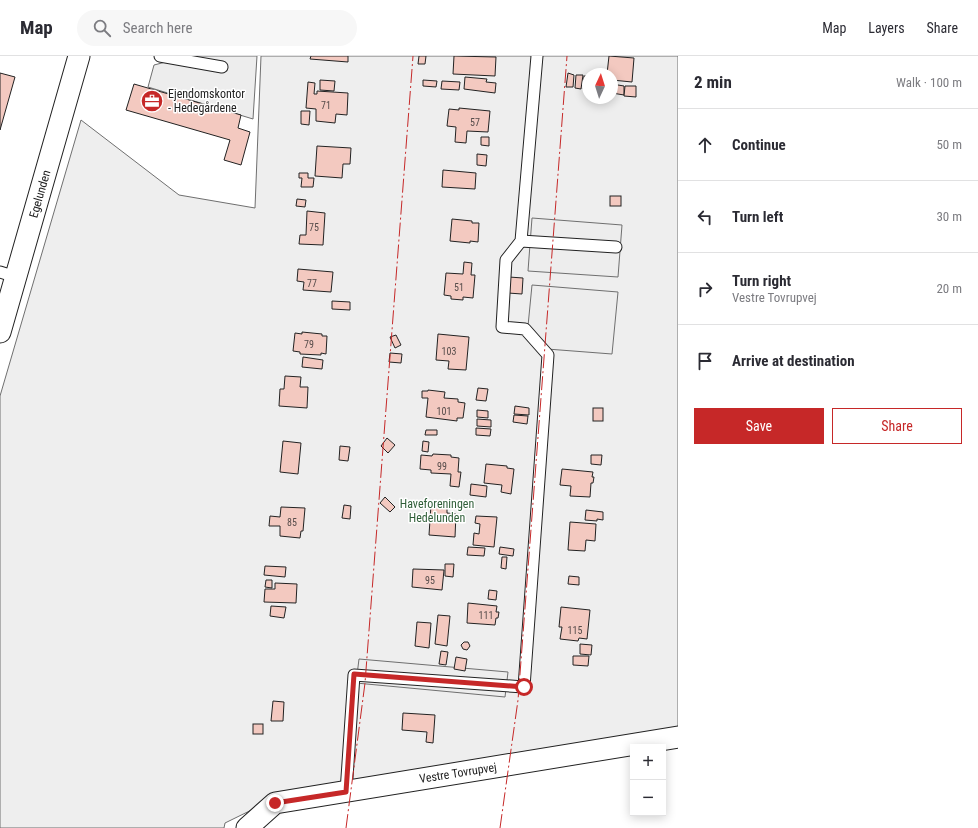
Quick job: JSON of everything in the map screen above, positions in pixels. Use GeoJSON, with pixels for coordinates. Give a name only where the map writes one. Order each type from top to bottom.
{"type":"FeatureCollection","features":[{"type":"Feature","properties":{"kind":"street","name":"Egelunden"},"geometry":{"type":"LineString","coordinates":[[0,332],[8,275],[79,56]]}},
{"type":"Feature","properties":{"kind":"street","name":"Vestre Tovrupvej"},"geometry":{"type":"LineString","coordinates":[[247,828],[275,803],[678,737]]}},
{"type":"Feature","properties":{"kind":"lane"},"geometry":{"type":"LineString","coordinates":[[160,56],[222,67]]}},
{"type":"Feature","properties":{"kind":"lane"},"geometry":{"type":"LineString","coordinates":[[346,792],[354,674],[524,687],[548,356],[525,329],[502,327],[506,260],[521,241],[537,56]]}},
{"type":"Feature","properties":{"kind":"lane"},"geometry":{"type":"LineString","coordinates":[[521,241],[616,247]]}},
{"type":"Feature","properties":{"kind":"green space","name":"Haveforeningen Hedelunden"},"geometry":{"type":"Polygon","coordinates":[[[261,56],[678,56],[678,730],[278,797],[225,823],[224,828],[0,828],[0,396],[81,120],[179,195],[255,208],[261,56]]]}},
{"type":"Feature","properties":{"kind":"shaded area"},"geometry":{"type":"Polygon","coordinates":[[[189,56],[257,56],[253,119],[148,87],[154,65],[189,56]]]}},
{"type":"Feature","properties":{"kind":"shaded area"},"geometry":{"type":"Polygon","coordinates":[[[532,218],[622,225],[618,277],[528,271],[532,218]]]}},
{"type":"Feature","properties":{"kind":"shaded area"},"geometry":{"type":"Polygon","coordinates":[[[532,285],[618,292],[612,354],[547,349],[528,326],[532,285]]]}},
{"type":"Feature","properties":{"kind":"shaded area"},"geometry":{"type":"Polygon","coordinates":[[[359,659],[508,672],[505,697],[356,683],[359,659]]]}},
{"type":"Feature","properties":{"kind":"building"},"geometry":{"type":"Polygon","coordinates":[[[311,56],[348,56],[348,62],[310,59],[311,56]]]}},
{"type":"Feature","properties":{"kind":"building"},"geometry":{"type":"Polygon","coordinates":[[[419,56],[426,56],[425,64],[418,64],[419,56]]]}},
{"type":"Feature","properties":{"kind":"building"},"geometry":{"type":"Polygon","coordinates":[[[454,56],[496,57],[495,76],[453,74],[454,56]]]}},
{"type":"Feature","properties":{"kind":"building"},"geometry":{"type":"Polygon","coordinates":[[[609,56],[634,58],[632,82],[618,81],[618,68],[608,68],[609,56]]]}},
{"type":"Feature","properties":{"kind":"building"},"geometry":{"type":"Polygon","coordinates":[[[0,73],[15,77],[0,130],[0,73]]]}},
{"type":"Feature","properties":{"kind":"building"},"geometry":{"type":"Polygon","coordinates":[[[568,73],[574,75],[573,87],[566,87],[568,73]]]}},
{"type":"Feature","properties":{"kind":"building"},"geometry":{"type":"Polygon","coordinates":[[[576,75],[582,75],[581,89],[575,88],[576,75]]]}},
{"type":"Feature","properties":{"kind":"building"},"geometry":{"type":"Polygon","coordinates":[[[465,77],[487,79],[486,82],[496,83],[495,93],[464,89],[465,77]]]}},
{"type":"Feature","properties":{"kind":"building"},"geometry":{"type":"Polygon","coordinates":[[[320,80],[335,81],[334,91],[320,90],[320,80]]]}},
{"type":"Feature","properties":{"kind":"building"},"geometry":{"type":"Polygon","coordinates":[[[423,80],[437,81],[436,87],[423,86],[423,80]]]}},
{"type":"Feature","properties":{"kind":"building"},"geometry":{"type":"Polygon","coordinates":[[[442,81],[460,82],[459,90],[441,89],[442,81]]]}},
{"type":"Feature","properties":{"kind":"building"},"geometry":{"type":"Polygon","coordinates":[[[308,82],[315,83],[314,94],[317,94],[317,91],[348,93],[347,115],[336,114],[335,123],[316,121],[316,109],[306,108],[308,82]]]}},
{"type":"Feature","properties":{"kind":"building"},"geometry":{"type":"Polygon","coordinates":[[[134,84],[241,115],[238,128],[250,132],[241,165],[224,160],[230,140],[126,110],[134,84]]]}},
{"type":"Feature","properties":{"kind":"building"},"geometry":{"type":"Polygon","coordinates":[[[618,85],[624,86],[624,95],[618,94],[618,85]]]}},
{"type":"Feature","properties":{"kind":"building"},"geometry":{"type":"Polygon","coordinates":[[[625,86],[636,86],[636,97],[624,96],[625,86]]]}},
{"type":"Feature","properties":{"kind":"building"},"geometry":{"type":"Polygon","coordinates":[[[459,108],[490,111],[488,132],[467,131],[466,143],[455,142],[456,127],[447,126],[449,109],[459,110],[459,108]]]}},
{"type":"Feature","properties":{"kind":"building"},"geometry":{"type":"Polygon","coordinates":[[[301,111],[310,111],[309,125],[301,124],[301,111]]]}},
{"type":"Feature","properties":{"kind":"building"},"geometry":{"type":"Polygon","coordinates":[[[481,137],[489,137],[489,146],[481,145],[481,137]]]}},
{"type":"Feature","properties":{"kind":"building"},"geometry":{"type":"Polygon","coordinates":[[[317,146],[351,148],[350,164],[343,164],[342,178],[315,176],[317,146]]]}},
{"type":"Feature","properties":{"kind":"building"},"geometry":{"type":"Polygon","coordinates":[[[477,154],[487,155],[486,166],[477,165],[477,154]]]}},
{"type":"Feature","properties":{"kind":"building"},"geometry":{"type":"Polygon","coordinates":[[[443,170],[476,173],[475,189],[442,187],[443,170]]]}},
{"type":"Feature","properties":{"kind":"building"},"geometry":{"type":"Polygon","coordinates":[[[299,173],[308,173],[308,178],[314,178],[313,187],[301,187],[302,178],[299,178],[299,173]]]}},
{"type":"Feature","properties":{"kind":"building"},"geometry":{"type":"Polygon","coordinates":[[[610,196],[621,196],[621,206],[610,206],[610,196]]]}},
{"type":"Feature","properties":{"kind":"building"},"geometry":{"type":"Polygon","coordinates":[[[297,199],[306,200],[305,207],[296,206],[297,199]]]}},
{"type":"Feature","properties":{"kind":"building"},"geometry":{"type":"Polygon","coordinates":[[[307,211],[325,213],[323,245],[299,244],[300,235],[306,235],[307,211]]]}},
{"type":"Feature","properties":{"kind":"building"},"geometry":{"type":"Polygon","coordinates":[[[452,219],[479,223],[478,242],[470,241],[470,243],[450,241],[452,219]]]}},
{"type":"Feature","properties":{"kind":"building"},"geometry":{"type":"Polygon","coordinates":[[[464,262],[472,263],[471,275],[475,275],[473,298],[463,297],[463,300],[451,299],[451,296],[444,295],[446,273],[463,274],[464,262]]]}},
{"type":"Feature","properties":{"kind":"building"},"geometry":{"type":"Polygon","coordinates":[[[298,269],[333,272],[331,292],[303,290],[304,282],[297,281],[298,269]]]}},
{"type":"Feature","properties":{"kind":"building"},"geometry":{"type":"Polygon","coordinates":[[[509,277],[523,278],[522,294],[508,293],[509,277]]]}},
{"type":"Feature","properties":{"kind":"building"},"geometry":{"type":"Polygon","coordinates":[[[332,301],[350,302],[350,310],[332,309],[332,301]]]}},
{"type":"Feature","properties":{"kind":"building"},"geometry":{"type":"Polygon","coordinates":[[[302,332],[327,336],[326,354],[300,354],[300,352],[293,351],[295,333],[302,334],[302,332]]]}},
{"type":"Feature","properties":{"kind":"building"},"geometry":{"type":"Polygon","coordinates":[[[438,334],[469,337],[466,370],[448,369],[449,361],[436,360],[438,334]]]}},
{"type":"Feature","properties":{"kind":"building"},"geometry":{"type":"Polygon","coordinates":[[[396,335],[401,345],[395,348],[390,337],[396,335]]]}},
{"type":"Feature","properties":{"kind":"building"},"geometry":{"type":"Polygon","coordinates":[[[390,353],[402,354],[401,363],[389,362],[390,353]]]}},
{"type":"Feature","properties":{"kind":"building"},"geometry":{"type":"Polygon","coordinates":[[[303,357],[323,360],[322,369],[302,367],[303,357]]]}},
{"type":"Feature","properties":{"kind":"building"},"geometry":{"type":"Polygon","coordinates":[[[285,376],[301,377],[300,387],[308,387],[307,408],[279,406],[280,389],[284,389],[285,376]]]}},
{"type":"Feature","properties":{"kind":"building"},"geometry":{"type":"Polygon","coordinates":[[[478,388],[488,389],[486,401],[476,400],[478,388]]]}},
{"type":"Feature","properties":{"kind":"building"},"geometry":{"type":"Polygon","coordinates":[[[428,390],[445,392],[444,398],[458,399],[458,402],[465,403],[463,418],[457,418],[457,421],[426,417],[428,398],[422,398],[422,391],[428,390]]]}},
{"type":"Feature","properties":{"kind":"building"},"geometry":{"type":"Polygon","coordinates":[[[515,406],[529,408],[529,415],[514,414],[515,406]]]}},
{"type":"Feature","properties":{"kind":"building"},"geometry":{"type":"Polygon","coordinates":[[[593,408],[603,408],[603,421],[593,421],[593,408]]]}},
{"type":"Feature","properties":{"kind":"building"},"geometry":{"type":"Polygon","coordinates":[[[477,410],[488,411],[488,418],[477,417],[477,410]]]}},
{"type":"Feature","properties":{"kind":"building"},"geometry":{"type":"Polygon","coordinates":[[[514,415],[528,416],[527,424],[513,422],[514,415]]]}},
{"type":"Feature","properties":{"kind":"building"},"geometry":{"type":"Polygon","coordinates":[[[477,419],[491,420],[491,427],[477,426],[477,419]]]}},
{"type":"Feature","properties":{"kind":"building"},"geometry":{"type":"Polygon","coordinates":[[[476,428],[491,429],[490,436],[476,435],[476,428]]]}},
{"type":"Feature","properties":{"kind":"building"},"geometry":{"type":"Polygon","coordinates":[[[426,430],[437,430],[437,435],[425,435],[426,430]]]}},
{"type":"Feature","properties":{"kind":"building"},"geometry":{"type":"Polygon","coordinates":[[[387,438],[395,445],[388,453],[381,446],[387,438]]]}},
{"type":"Feature","properties":{"kind":"building"},"geometry":{"type":"Polygon","coordinates":[[[283,441],[301,443],[298,474],[280,472],[283,441]]]}},
{"type":"Feature","properties":{"kind":"building"},"geometry":{"type":"Polygon","coordinates":[[[423,441],[429,442],[428,452],[422,451],[423,441]]]}},
{"type":"Feature","properties":{"kind":"building"},"geometry":{"type":"Polygon","coordinates":[[[340,446],[350,447],[348,461],[339,460],[340,446]]]}},
{"type":"Feature","properties":{"kind":"building"},"geometry":{"type":"Polygon","coordinates":[[[433,454],[451,455],[451,457],[459,458],[458,472],[461,472],[459,487],[450,486],[451,474],[431,473],[431,470],[420,469],[421,455],[432,456],[433,454]]]}},
{"type":"Feature","properties":{"kind":"building"},"geometry":{"type":"Polygon","coordinates":[[[591,455],[602,455],[601,465],[591,464],[591,455]]]}},
{"type":"Feature","properties":{"kind":"building"},"geometry":{"type":"Polygon","coordinates":[[[486,464],[507,466],[507,468],[514,469],[511,494],[501,492],[502,485],[484,483],[486,464]]]}},
{"type":"Feature","properties":{"kind":"building"},"geometry":{"type":"Polygon","coordinates":[[[562,469],[593,472],[592,477],[594,477],[593,483],[591,483],[590,497],[570,496],[571,486],[560,485],[562,469]]]}},
{"type":"Feature","properties":{"kind":"building"},"geometry":{"type":"Polygon","coordinates":[[[471,484],[487,486],[486,497],[470,495],[471,484]]]}},
{"type":"Feature","properties":{"kind":"building"},"geometry":{"type":"Polygon","coordinates":[[[385,497],[395,507],[390,512],[380,503],[385,497]]]}},
{"type":"Feature","properties":{"kind":"building"},"geometry":{"type":"Polygon","coordinates":[[[344,505],[351,506],[350,519],[342,518],[344,505]]]}},
{"type":"Feature","properties":{"kind":"building"},"geometry":{"type":"Polygon","coordinates":[[[431,505],[447,506],[447,513],[456,514],[455,537],[429,535],[431,505]]]}},
{"type":"Feature","properties":{"kind":"building"},"geometry":{"type":"Polygon","coordinates":[[[281,507],[305,508],[303,531],[301,531],[300,538],[280,536],[280,526],[269,526],[270,516],[280,517],[281,507]]]}},
{"type":"Feature","properties":{"kind":"building"},"geometry":{"type":"Polygon","coordinates":[[[586,510],[603,512],[603,520],[585,520],[586,510]]]}},
{"type":"Feature","properties":{"kind":"building"},"geometry":{"type":"Polygon","coordinates":[[[476,516],[497,517],[494,547],[473,545],[474,533],[479,534],[480,524],[475,523],[476,516]]]}},
{"type":"Feature","properties":{"kind":"building"},"geometry":{"type":"Polygon","coordinates":[[[570,522],[596,524],[595,541],[586,540],[585,551],[568,550],[570,522]]]}},
{"type":"Feature","properties":{"kind":"building"},"geometry":{"type":"Polygon","coordinates":[[[468,547],[485,548],[484,556],[467,555],[468,547]]]}},
{"type":"Feature","properties":{"kind":"building"},"geometry":{"type":"Polygon","coordinates":[[[500,547],[514,549],[513,556],[499,554],[500,547]]]}},
{"type":"Feature","properties":{"kind":"building"},"geometry":{"type":"Polygon","coordinates":[[[502,557],[507,557],[506,569],[501,568],[502,557]]]}},
{"type":"Feature","properties":{"kind":"building"},"geometry":{"type":"Polygon","coordinates":[[[445,564],[454,564],[453,577],[445,576],[445,564]]]}},
{"type":"Feature","properties":{"kind":"building"},"geometry":{"type":"Polygon","coordinates":[[[265,566],[286,567],[285,577],[264,575],[265,566]]]}},
{"type":"Feature","properties":{"kind":"building"},"geometry":{"type":"Polygon","coordinates":[[[413,569],[444,570],[442,590],[412,587],[413,569]]]}},
{"type":"Feature","properties":{"kind":"building"},"geometry":{"type":"Polygon","coordinates":[[[569,576],[579,577],[579,585],[568,584],[569,576]]]}},
{"type":"Feature","properties":{"kind":"building"},"geometry":{"type":"Polygon","coordinates":[[[266,580],[272,580],[272,588],[265,587],[266,580]]]}},
{"type":"Feature","properties":{"kind":"building"},"geometry":{"type":"Polygon","coordinates":[[[275,583],[297,584],[296,603],[264,602],[265,589],[275,589],[275,583]]]}},
{"type":"Feature","properties":{"kind":"building"},"geometry":{"type":"Polygon","coordinates":[[[489,590],[497,591],[496,600],[488,599],[489,590]]]}},
{"type":"Feature","properties":{"kind":"building"},"geometry":{"type":"Polygon","coordinates":[[[468,603],[497,606],[496,612],[499,612],[495,625],[467,623],[468,603]]]}},
{"type":"Feature","properties":{"kind":"building"},"geometry":{"type":"Polygon","coordinates":[[[271,606],[286,607],[284,618],[270,616],[271,606]]]}},
{"type":"Feature","properties":{"kind":"building"},"geometry":{"type":"Polygon","coordinates":[[[561,607],[590,610],[587,639],[579,638],[578,641],[560,639],[562,627],[559,627],[561,607]]]}},
{"type":"Feature","properties":{"kind":"building"},"geometry":{"type":"Polygon","coordinates":[[[438,615],[450,616],[447,646],[435,644],[438,615]]]}},
{"type":"Feature","properties":{"kind":"building"},"geometry":{"type":"Polygon","coordinates":[[[417,622],[431,623],[429,648],[415,646],[417,622]]]}},
{"type":"Feature","properties":{"kind":"building"},"geometry":{"type":"Polygon","coordinates":[[[464,642],[468,642],[470,646],[467,650],[463,649],[461,645],[464,642]]]}},
{"type":"Feature","properties":{"kind":"building"},"geometry":{"type":"Polygon","coordinates":[[[580,644],[592,645],[591,655],[580,654],[580,644]]]}},
{"type":"Feature","properties":{"kind":"building"},"geometry":{"type":"Polygon","coordinates":[[[441,651],[448,652],[446,665],[439,664],[441,651]]]}},
{"type":"Feature","properties":{"kind":"building"},"geometry":{"type":"Polygon","coordinates":[[[573,656],[589,656],[588,666],[573,665],[573,656]]]}},
{"type":"Feature","properties":{"kind":"building"},"geometry":{"type":"Polygon","coordinates":[[[456,657],[467,659],[465,671],[454,669],[456,657]]]}},
{"type":"Feature","properties":{"kind":"building"},"geometry":{"type":"Polygon","coordinates":[[[273,701],[284,702],[283,721],[271,721],[273,701]]]}},
{"type":"Feature","properties":{"kind":"building"},"geometry":{"type":"Polygon","coordinates":[[[403,713],[435,715],[433,743],[426,742],[427,732],[402,730],[403,713]]]}},
{"type":"Feature","properties":{"kind":"building"},"geometry":{"type":"Polygon","coordinates":[[[253,724],[263,724],[263,734],[253,734],[253,724]]]}},
{"type":"Feature","properties":{"kind":"power"},"geometry":{"type":"LineString","coordinates":[[346,828],[365,683],[413,56]]}},
{"type":"Feature","properties":{"kind":"power"},"geometry":{"type":"LineString","coordinates":[[500,828],[518,700],[567,56]]}},
{"type":"Feature","properties":{"kind":"place","name":"Ejendomskontor - Hedegårdene"},"geometry":{"type":"Point","coordinates":[152,101]}},
{"type":"Feature","properties":{"kind":"route"},"geometry":{"type":"LineString","coordinates":[[275,803],[346,792],[354,674],[524,687]]}}]}
